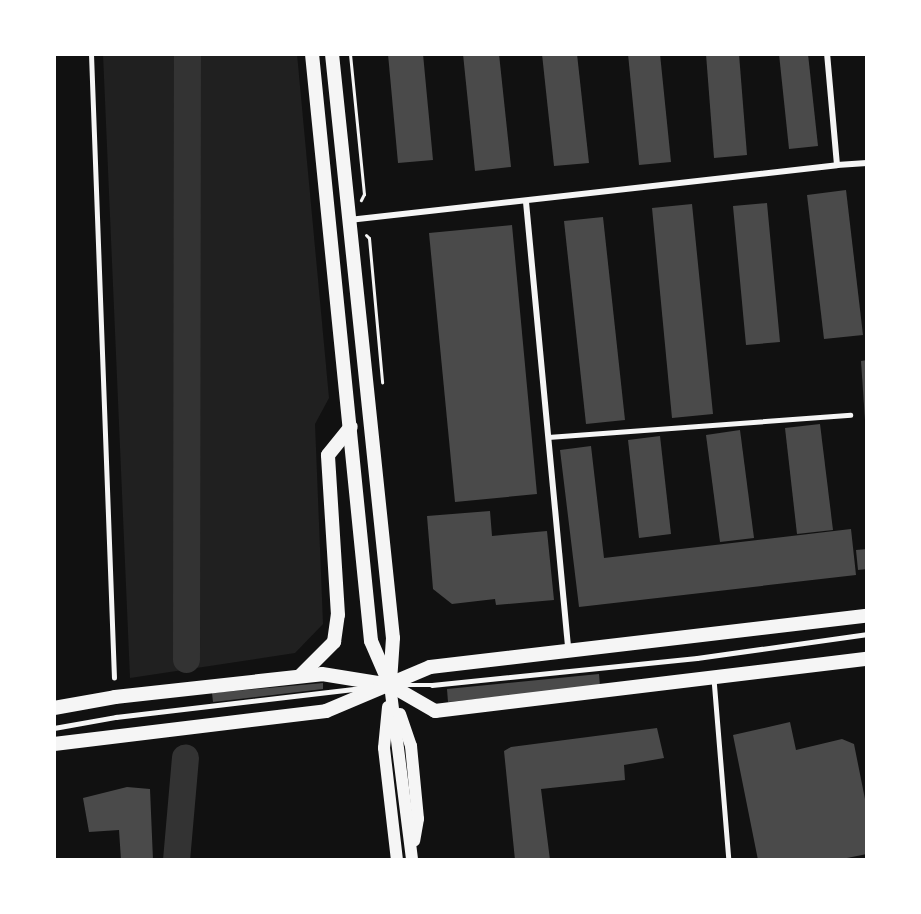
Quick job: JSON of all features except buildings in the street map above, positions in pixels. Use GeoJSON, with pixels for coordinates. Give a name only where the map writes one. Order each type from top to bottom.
{"type":"FeatureCollection","features":[{"type":"Feature","properties":{"kind":"main road"},"geometry":{"type":"LineString","coordinates":[[312,54],[371,641],[390,685],[411,746],[418,819],[412,857]]}},
{"type":"Feature","properties":{"kind":"main road"},"geometry":{"type":"LineString","coordinates":[[332,54],[393,638],[384,748],[397,860]]}},
{"type":"Feature","properties":{"kind":"main road"},"geometry":{"type":"LineString","coordinates":[[301,675],[334,642],[338,615],[328,455],[351,427]]}},
{"type":"Feature","properties":{"kind":"main road"},"geometry":{"type":"LineString","coordinates":[[54,744],[167,728],[326,711],[430,667],[568,653],[867,616]]}},
{"type":"Feature","properties":{"kind":"main road"},"geometry":{"type":"LineString","coordinates":[[54,708],[171,691],[322,674],[390,685],[435,711],[867,659]]}},
{"type":"Feature","properties":{"kind":"street"},"geometry":{"type":"LineString","coordinates":[[91,54],[114,678]]}},
{"type":"Feature","properties":{"kind":"street"},"geometry":{"type":"LineString","coordinates":[[827,54],[837,165]]}},
{"type":"Feature","properties":{"kind":"street"},"geometry":{"type":"LineString","coordinates":[[350,220],[867,163]]}},
{"type":"Feature","properties":{"kind":"street"},"geometry":{"type":"LineString","coordinates":[[526,202],[568,653]]}},
{"type":"Feature","properties":{"kind":"lane"},"geometry":{"type":"LineString","coordinates":[[548,437],[850,415]]}},
{"type":"Feature","properties":{"kind":"lane"},"geometry":{"type":"LineString","coordinates":[[54,728],[116,717],[390,685],[432,686],[696,658],[867,634]]}},
{"type":"Feature","properties":{"kind":"lane"},"geometry":{"type":"LineString","coordinates":[[714,679],[729,860]]}},
{"type":"Feature","properties":{"kind":"shaded area"},"geometry":{"type":"Polygon","coordinates":[[[103,54],[297,54],[329,398],[315,424],[323,624],[295,653],[130,678],[103,54]]]}},
{"type":"Feature","properties":{"kind":"waterway"},"geometry":{"type":"LineString","coordinates":[[186,659],[187,54]]}},
{"type":"Feature","properties":{"kind":"waterway"},"geometry":{"type":"LineString","coordinates":[[176,860],[185,757]]}}]}
